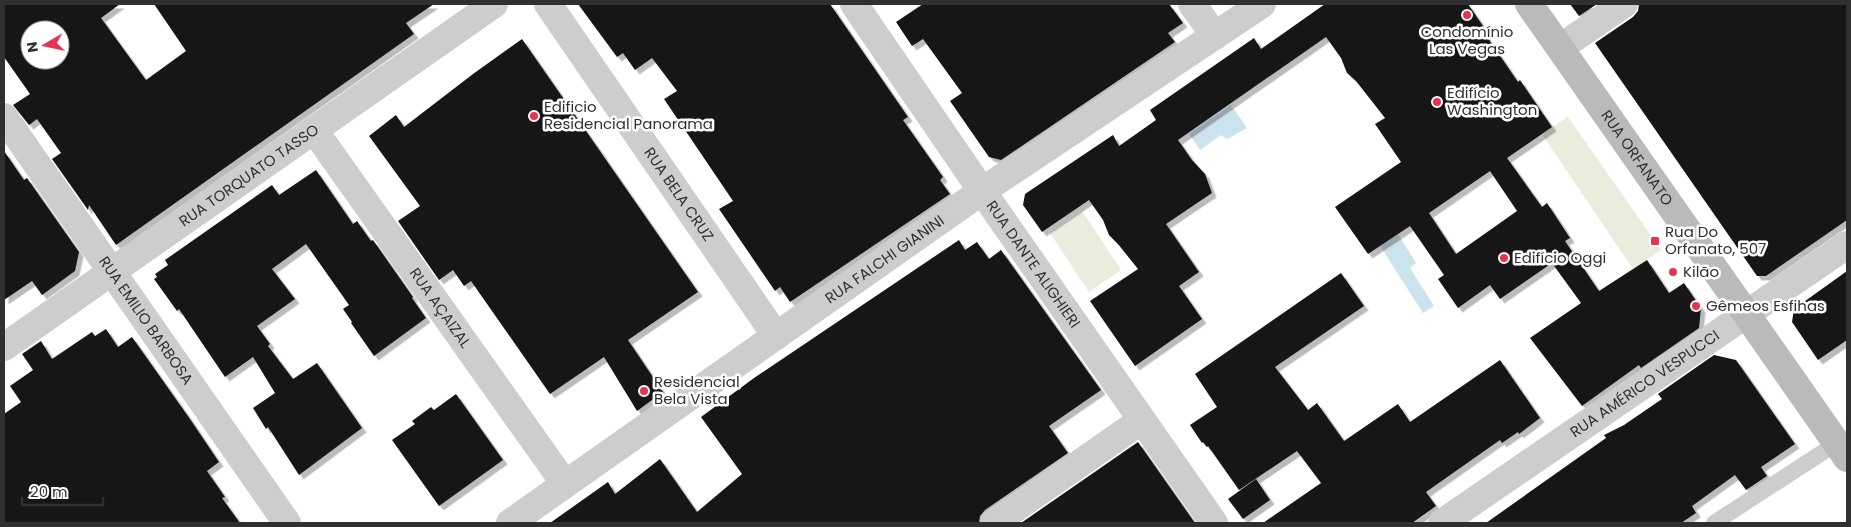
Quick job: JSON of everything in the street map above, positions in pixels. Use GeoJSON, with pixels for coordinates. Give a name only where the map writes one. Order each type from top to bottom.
{"type":"FeatureCollection","features":[{"type":"Feature","properties":{"kind":"main road","name":"RUA ORFANATO"},"geometry":{"type":"LineString","coordinates":[[1529,4],[1842,450]]}},
{"type":"Feature","properties":{"kind":"street","name":"RUA TORQUATO TASSO"},"geometry":{"type":"LineString","coordinates":[[4,347],[494,4]]}},
{"type":"Feature","properties":{"kind":"street","name":"RUA BELA CRUZ"},"geometry":{"type":"LineString","coordinates":[[548,4],[776,336]]}},
{"type":"Feature","properties":{"kind":"street","name":"RUA DANTE ALIGHIERI"},"geometry":{"type":"LineString","coordinates":[[854,4],[1214,523]]}},
{"type":"Feature","properties":{"kind":"street"},"geometry":{"type":"LineString","coordinates":[[1192,4],[1215,36]]}},
{"type":"Feature","properties":{"kind":"street","name":"RUA FALCHI GIANINI"},"geometry":{"type":"LineString","coordinates":[[510,523],[982,190],[1262,4]]}},
{"type":"Feature","properties":{"kind":"street"},"geometry":{"type":"LineString","coordinates":[[1561,47],[1624,4]]}},
{"type":"Feature","properties":{"kind":"street","name":"RUA EMILIO BARBOSA"},"geometry":{"type":"LineString","coordinates":[[4,117],[287,523]]}},
{"type":"Feature","properties":{"kind":"street","name":"RUA AÇAIZAL"},"geometry":{"type":"LineString","coordinates":[[314,130],[565,484]]}},
{"type":"Feature","properties":{"kind":"street","name":"RUA AMÉRICO VESPUCCI"},"geometry":{"type":"LineString","coordinates":[[1442,523],[1847,245]]}},
{"type":"Feature","properties":{"kind":"street"},"geometry":{"type":"LineString","coordinates":[[994,523],[1142,420]]}},
{"type":"Feature","properties":{"kind":"lane"},"geometry":{"type":"LineString","coordinates":[[1714,523],[1842,450]]}},
{"type":"Feature","properties":{"kind":"shaded area"},"geometry":{"type":"Polygon","coordinates":[[[1568,117],[1661,250],[1633,269],[1542,134],[1568,117]]]}},
{"type":"Feature","properties":{"kind":"shaded area"},"geometry":{"type":"Polygon","coordinates":[[[1082,211],[1121,270],[1089,292],[1050,233],[1082,211]]]}},
{"type":"Feature","properties":{"kind":"water"},"geometry":{"type":"Polygon","coordinates":[[[1231,105],[1247,128],[1227,139],[1221,135],[1200,150],[1189,134],[1231,105]]]}},
{"type":"Feature","properties":{"kind":"water"},"geometry":{"type":"Polygon","coordinates":[[[1398,234],[1416,263],[1410,268],[1434,306],[1423,313],[1380,246],[1398,234]]]}},
{"type":"Feature","properties":{"kind":"building"},"geometry":{"type":"Polygon","coordinates":[[[4,4],[120,4],[101,18],[146,80],[186,51],[154,4],[434,4],[406,23],[414,34],[116,245],[89,205],[88,210],[52,159],[61,153],[37,119],[29,125],[13,105],[30,94],[4,57],[4,4]]]}},
{"type":"Feature","properties":{"kind":"building"},"geometry":{"type":"Polygon","coordinates":[[[578,4],[830,4],[908,117],[903,120],[943,177],[940,180],[950,194],[790,302],[780,287],[775,291],[719,209],[733,201],[664,99],[677,91],[652,58],[635,70],[623,53],[617,57],[578,4]]]}},
{"type":"Feature","properties":{"kind":"building"},"geometry":{"type":"Polygon","coordinates":[[[923,4],[1169,4],[1183,23],[1168,33],[1175,42],[1001,160],[989,157],[950,101],[962,93],[923,39],[912,46],[896,22],[923,4]]]}},
{"type":"Feature","properties":{"kind":"building"},"geometry":{"type":"Polygon","coordinates":[[[1325,4],[1468,4],[1483,26],[1481,28],[1552,127],[1507,158],[1542,207],[1547,203],[1570,238],[1565,241],[1599,291],[1647,260],[1669,293],[1684,283],[1701,308],[1699,328],[1641,368],[1639,365],[1582,406],[1530,338],[1581,303],[1552,263],[1500,299],[1490,285],[1458,308],[1438,279],[1444,275],[1410,226],[1368,254],[1335,207],[1401,162],[1375,124],[1385,118],[1356,81],[1347,73],[1341,58],[1326,37],[1178,140],[1205,174],[1212,193],[1166,224],[1199,272],[1179,286],[1202,319],[1135,366],[1090,301],[1138,269],[1109,235],[1103,220],[1089,200],[1042,232],[1023,205],[1025,194],[1113,135],[1119,146],[1156,120],[1150,110],[1254,38],[1261,49],[1325,4]],[[1490,171],[1429,213],[1456,254],[1517,211],[1490,171]]]}},
{"type":"Feature","properties":{"kind":"building"},"geometry":{"type":"Polygon","coordinates":[[[1570,4],[1597,4],[1579,16],[1570,4]]]}},
{"type":"Feature","properties":{"kind":"building"},"geometry":{"type":"Polygon","coordinates":[[[1639,4],[1847,4],[1847,220],[1766,276],[1757,276],[1595,43],[1633,17],[1638,11],[1639,4]]]}},
{"type":"Feature","properties":{"kind":"building"},"geometry":{"type":"Polygon","coordinates":[[[522,39],[698,292],[628,340],[663,392],[637,411],[604,357],[550,394],[471,281],[464,286],[453,270],[439,280],[398,221],[420,206],[369,136],[396,115],[404,127],[522,39]]]}},
{"type":"Feature","properties":{"kind":"building"},"geometry":{"type":"Polygon","coordinates":[[[4,151],[24,180],[27,178],[79,252],[75,271],[42,295],[32,281],[4,300],[4,151]]]}},
{"type":"Feature","properties":{"kind":"building"},"geometry":{"type":"Polygon","coordinates":[[[316,170],[353,224],[357,221],[371,241],[373,240],[426,318],[374,356],[343,309],[349,305],[306,244],[272,269],[295,299],[257,326],[270,344],[268,346],[293,379],[317,363],[362,428],[299,475],[268,427],[266,429],[253,408],[275,393],[253,357],[225,377],[179,309],[177,311],[154,279],[157,277],[155,274],[168,265],[165,260],[272,185],[279,195],[316,170]]]}},
{"type":"Feature","properties":{"kind":"building"},"geometry":{"type":"Polygon","coordinates":[[[959,240],[965,250],[977,242],[989,259],[1001,250],[1101,390],[1049,426],[1068,453],[985,510],[980,516],[979,523],[550,523],[608,482],[615,494],[660,459],[697,512],[742,474],[701,417],[754,378],[959,240]]]}},
{"type":"Feature","properties":{"kind":"building"},"geometry":{"type":"Polygon","coordinates":[[[1847,271],[1847,340],[1818,360],[1792,322],[1794,309],[1847,271]]]}},
{"type":"Feature","properties":{"kind":"building"},"geometry":{"type":"Polygon","coordinates":[[[1341,273],[1364,306],[1275,367],[1308,410],[1317,403],[1344,441],[1398,404],[1410,422],[1500,360],[1540,418],[1519,434],[1518,432],[1502,443],[1500,440],[1426,492],[1436,506],[1412,523],[1263,523],[1321,483],[1297,451],[1239,490],[1208,446],[1202,443],[1190,425],[1217,407],[1195,374],[1341,273]]]}},
{"type":"Feature","properties":{"kind":"building"},"geometry":{"type":"Polygon","coordinates":[[[106,329],[118,347],[132,337],[190,419],[219,462],[207,471],[225,497],[222,498],[240,523],[4,523],[4,414],[21,402],[10,386],[33,370],[22,354],[41,341],[52,359],[92,332],[95,336],[106,329]]]}},
{"type":"Feature","properties":{"kind":"building"},"geometry":{"type":"Polygon","coordinates":[[[1714,355],[1736,360],[1795,444],[1761,467],[1767,476],[1746,490],[1735,475],[1692,506],[1696,513],[1681,523],[1486,523],[1606,438],[1604,435],[1624,425],[1662,399],[1658,394],[1714,355]]]}},
{"type":"Feature","properties":{"kind":"building"},"geometry":{"type":"Polygon","coordinates":[[[456,394],[503,460],[439,506],[392,440],[415,424],[412,421],[431,407],[434,410],[456,394]]]}},
{"type":"Feature","properties":{"kind":"building"},"geometry":{"type":"Polygon","coordinates":[[[1138,442],[1195,523],[1021,523],[1138,442]]]}},
{"type":"Feature","properties":{"kind":"building"},"geometry":{"type":"Polygon","coordinates":[[[1256,479],[1270,500],[1243,519],[1228,499],[1256,479]]]}},
{"type":"Feature","properties":{"kind":"place","name":"Condomínio Las Vegas"},"geometry":{"type":"Point","coordinates":[1467,15]}},
{"type":"Feature","properties":{"kind":"place","name":"Edifício Washington"},"geometry":{"type":"Point","coordinates":[1437,102]}},
{"type":"Feature","properties":{"kind":"place","name":"Edificio Residencial Panorama"},"geometry":{"type":"Point","coordinates":[534,116]}},
{"type":"Feature","properties":{"kind":"place","name":"Rua Do Orfanato, 507"},"geometry":{"type":"Point","coordinates":[1655,241]}},
{"type":"Feature","properties":{"kind":"place","name":"Edifício Oggi"},"geometry":{"type":"Point","coordinates":[1504,258]}},
{"type":"Feature","properties":{"kind":"place","name":"Kilão"},"geometry":{"type":"Point","coordinates":[1673,272]}},
{"type":"Feature","properties":{"kind":"place","name":"Gêmeos Esfihas"},"geometry":{"type":"Point","coordinates":[1696,306]}},
{"type":"Feature","properties":{"kind":"place","name":"Residencial Bela Vista"},"geometry":{"type":"Point","coordinates":[644,391]}}]}
